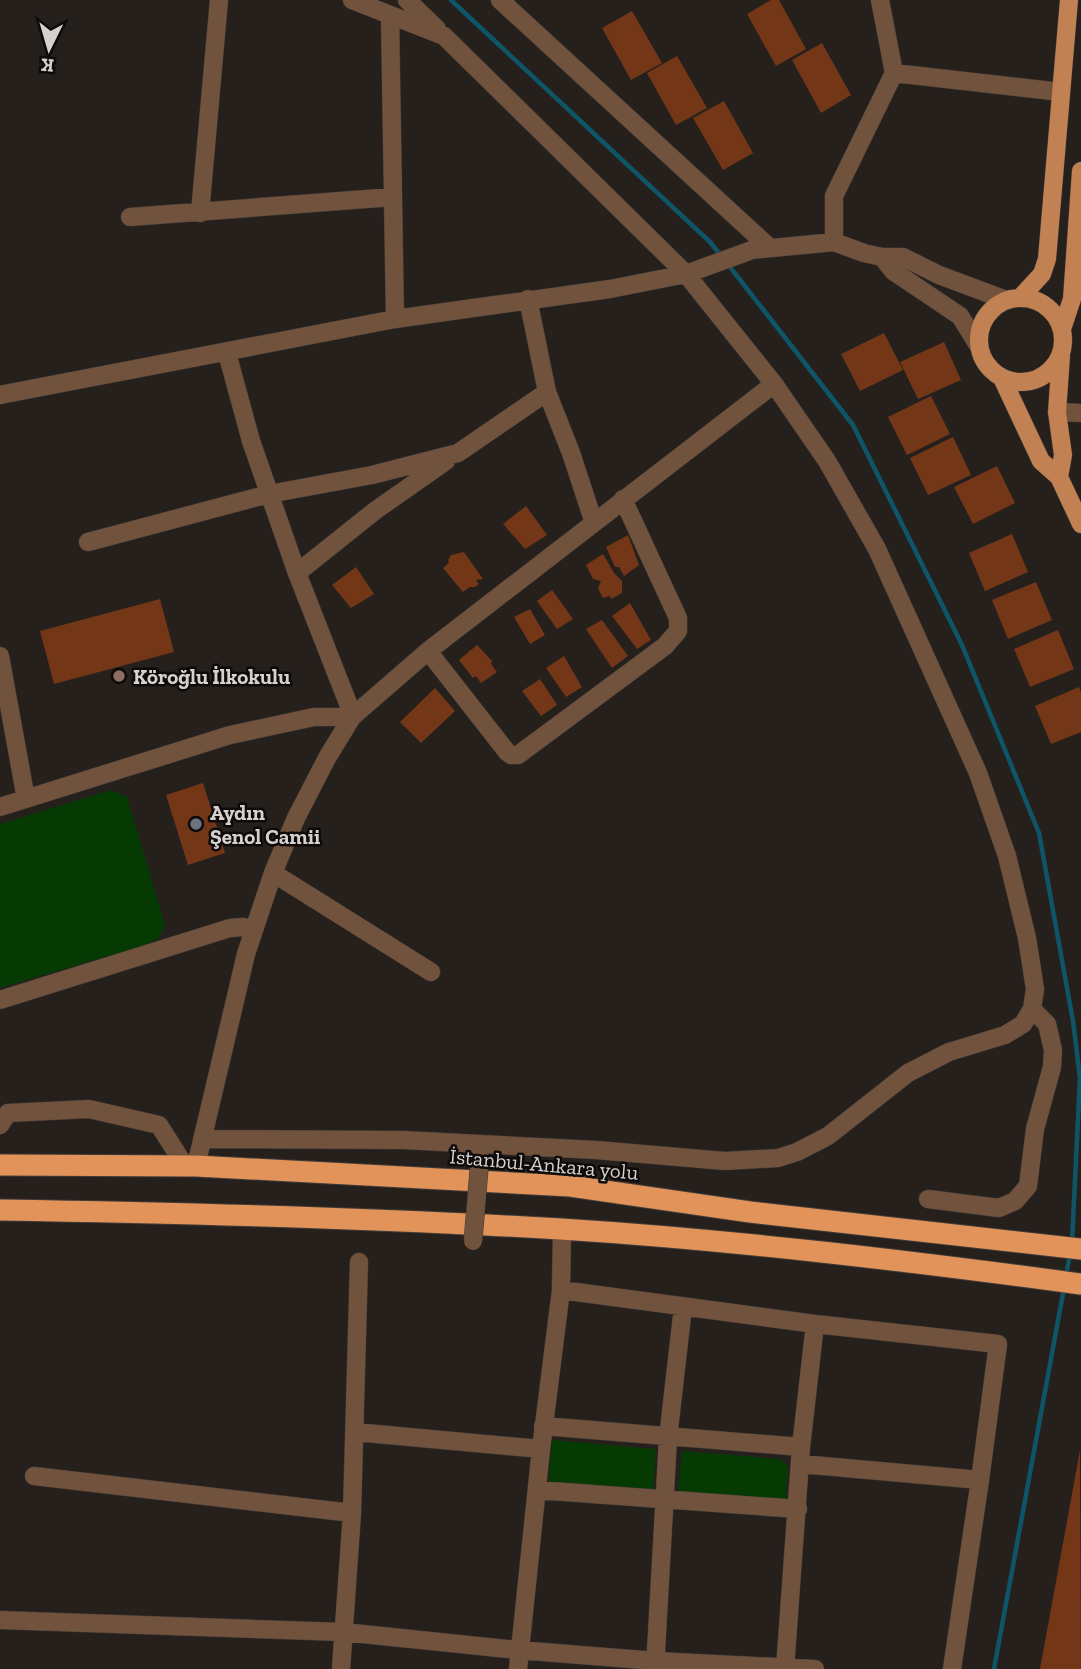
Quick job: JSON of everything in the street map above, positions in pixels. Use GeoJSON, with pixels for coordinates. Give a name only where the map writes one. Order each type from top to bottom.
{"type":"FeatureCollection","features":[{"type":"Feature","properties":{"kind":"highway","name":"İstanbul-Ankara yolu"},"geometry":{"type":"LineString","coordinates":[[0,1165],[190,1166],[570,1186],[750,1212],[1081,1249]]}},
{"type":"Feature","properties":{"kind":"highway"},"geometry":{"type":"LineString","coordinates":[[0,1210],[226,1214],[562,1229],[746,1244],[1081,1284]]}},
{"type":"Feature","properties":{"kind":"main road"},"geometry":{"type":"LineString","coordinates":[[1061,356],[1054,368],[1043,377],[1015,383],[1002,378],[986,364],[978,345],[979,331],[985,317],[994,307],[1013,299],[1042,274],[1047,259],[1069,0]]}},
{"type":"Feature","properties":{"kind":"main road"},"geometry":{"type":"LineString","coordinates":[[1062,329],[1076,299],[1081,171]]}},
{"type":"Feature","properties":{"kind":"main road"},"geometry":{"type":"LineString","coordinates":[[1013,299],[1034,300],[1046,306],[1056,316],[1062,329],[1064,342],[1057,412],[1068,485],[1081,524]]}},
{"type":"Feature","properties":{"kind":"main road"},"geometry":{"type":"LineString","coordinates":[[1002,378],[1041,461],[1068,485]]}},
{"type":"Feature","properties":{"kind":"street"},"geometry":{"type":"LineString","coordinates":[[200,213],[219,0]]}},
{"type":"Feature","properties":{"kind":"street"},"geometry":{"type":"LineString","coordinates":[[352,0],[444,36]]}},
{"type":"Feature","properties":{"kind":"street"},"geometry":{"type":"LineString","coordinates":[[202,1139],[403,1140],[596,1150],[725,1161],[778,1158],[797,1152],[828,1136],[908,1073],[949,1052],[1005,1035],[1023,1024],[1032,1009],[1035,989],[1027,938],[1007,856],[978,772],[877,549],[827,461],[774,383],[686,274],[407,0]]}},
{"type":"Feature","properties":{"kind":"street"},"geometry":{"type":"LineString","coordinates":[[500,0],[761,249]]}},
{"type":"Feature","properties":{"kind":"street"},"geometry":{"type":"LineString","coordinates":[[834,242],[834,196],[894,72],[880,0]]}},
{"type":"Feature","properties":{"kind":"street"},"geometry":{"type":"LineString","coordinates":[[390,15],[395,319]]}},
{"type":"Feature","properties":{"kind":"street"},"geometry":{"type":"LineString","coordinates":[[894,72],[1061,92]]}},
{"type":"Feature","properties":{"kind":"street"},"geometry":{"type":"LineString","coordinates":[[130,217],[393,197]]}},
{"type":"Feature","properties":{"kind":"street"},"geometry":{"type":"LineString","coordinates":[[0,395],[395,319],[610,289],[686,274],[761,249],[834,242],[863,253],[903,257],[939,275],[1013,299]]}},
{"type":"Feature","properties":{"kind":"street"},"geometry":{"type":"LineString","coordinates":[[882,257],[893,271],[960,316],[978,345]]}},
{"type":"Feature","properties":{"kind":"street"},"geometry":{"type":"LineString","coordinates":[[528,299],[547,392],[594,523]]}},
{"type":"Feature","properties":{"kind":"street"},"geometry":{"type":"LineString","coordinates":[[227,352],[251,441],[297,573],[353,717]]}},
{"type":"Feature","properties":{"kind":"street"},"geometry":{"type":"LineString","coordinates":[[0,1125],[8,1113],[89,1109],[113,1114],[159,1125],[190,1166],[202,1139],[246,954],[273,873],[296,818],[327,758],[353,717],[428,651],[774,383]]}},
{"type":"Feature","properties":{"kind":"street"},"geometry":{"type":"LineString","coordinates":[[297,573],[376,510],[547,392]]}},
{"type":"Feature","properties":{"kind":"street"},"geometry":{"type":"LineString","coordinates":[[1057,412],[1081,413]]}},
{"type":"Feature","properties":{"kind":"street"},"geometry":{"type":"LineString","coordinates":[[88,542],[270,494],[372,475],[458,453]]}},
{"type":"Feature","properties":{"kind":"street"},"geometry":{"type":"LineString","coordinates":[[428,651],[507,752],[518,755],[665,646],[678,631],[678,618],[623,499]]}},
{"type":"Feature","properties":{"kind":"street"},"geometry":{"type":"LineString","coordinates":[[0,656],[3,687],[26,799]]}},
{"type":"Feature","properties":{"kind":"street"},"geometry":{"type":"LineString","coordinates":[[0,807],[230,735],[314,717],[353,717]]}},
{"type":"Feature","properties":{"kind":"street"},"geometry":{"type":"LineString","coordinates":[[273,873],[431,972]]}},
{"type":"Feature","properties":{"kind":"street"},"geometry":{"type":"LineString","coordinates":[[0,1000],[230,928],[254,930]]}},
{"type":"Feature","properties":{"kind":"street"},"geometry":{"type":"LineString","coordinates":[[929,1199],[999,1208],[1015,1201],[1028,1186],[1035,1129],[1052,1067],[1053,1050],[1047,1024],[1032,1009]]}},
{"type":"Feature","properties":{"kind":"street"},"geometry":{"type":"LineString","coordinates":[[473,1241],[480,1158]]}},
{"type":"Feature","properties":{"kind":"street"},"geometry":{"type":"LineString","coordinates":[[518,1669],[543,1426],[561,1290],[562,1229]]}},
{"type":"Feature","properties":{"kind":"street"},"geometry":{"type":"LineString","coordinates":[[341,1669],[352,1513],[359,1262]]}},
{"type":"Feature","properties":{"kind":"street"},"geometry":{"type":"LineString","coordinates":[[561,1290],[815,1324],[998,1344],[981,1480],[952,1669]]}},
{"type":"Feature","properties":{"kind":"street"},"geometry":{"type":"LineString","coordinates":[[655,1665],[668,1437],[683,1307]]}},
{"type":"Feature","properties":{"kind":"street"},"geometry":{"type":"LineString","coordinates":[[785,1668],[801,1455],[815,1324]]}},
{"type":"Feature","properties":{"kind":"street"},"geometry":{"type":"LineString","coordinates":[[543,1426],[668,1437],[981,1480]]}},
{"type":"Feature","properties":{"kind":"street"},"geometry":{"type":"LineString","coordinates":[[355,1432],[541,1449]]}},
{"type":"Feature","properties":{"kind":"street"},"geometry":{"type":"LineString","coordinates":[[34,1476],[352,1513]]}},
{"type":"Feature","properties":{"kind":"street"},"geometry":{"type":"LineString","coordinates":[[537,1490],[797,1509]]}},
{"type":"Feature","properties":{"kind":"street"},"geometry":{"type":"LineString","coordinates":[[0,1620],[343,1632],[655,1665],[815,1669]]}},
{"type":"Feature","properties":{"kind":"green space"},"geometry":{"type":"Polygon","coordinates":[[[111,790],[127,797],[165,925],[159,938],[145,945],[0,988],[0,824],[111,790]]]}},
{"type":"Feature","properties":{"kind":"green space"},"geometry":{"type":"Polygon","coordinates":[[[552,1440],[656,1449],[653,1491],[549,1483],[552,1440]]]}},
{"type":"Feature","properties":{"kind":"green space"},"geometry":{"type":"Polygon","coordinates":[[[682,1451],[780,1459],[788,1466],[786,1500],[678,1492],[682,1451]]]}},
{"type":"Feature","properties":{"kind":"building"},"geometry":{"type":"Polygon","coordinates":[[[771,0],[779,0],[806,49],[776,66],[747,14],[771,0]]]}},
{"type":"Feature","properties":{"kind":"building"},"geometry":{"type":"Polygon","coordinates":[[[632,11],[662,63],[631,80],[602,28],[632,11]]]}},
{"type":"Feature","properties":{"kind":"building"},"geometry":{"type":"Polygon","coordinates":[[[822,43],[851,95],[821,113],[792,60],[822,43]]]}},
{"type":"Feature","properties":{"kind":"building"},"geometry":{"type":"Polygon","coordinates":[[[677,56],[707,108],[676,125],[647,73],[677,56]]]}},
{"type":"Feature","properties":{"kind":"building"},"geometry":{"type":"Polygon","coordinates":[[[724,101],[753,153],[723,170],[693,118],[724,101]]]}},
{"type":"Feature","properties":{"kind":"building"},"geometry":{"type":"Polygon","coordinates":[[[884,333],[903,370],[860,391],[841,354],[884,333]]]}},
{"type":"Feature","properties":{"kind":"building"},"geometry":{"type":"Polygon","coordinates":[[[944,342],[961,380],[918,399],[900,362],[944,342]]]}},
{"type":"Feature","properties":{"kind":"building"},"geometry":{"type":"Polygon","coordinates":[[[931,396],[950,434],[907,455],[888,417],[931,396]]]}},
{"type":"Feature","properties":{"kind":"building"},"geometry":{"type":"Polygon","coordinates":[[[953,437],[971,475],[928,495],[910,458],[953,437]]]}},
{"type":"Feature","properties":{"kind":"building"},"geometry":{"type":"Polygon","coordinates":[[[997,466],[1015,503],[973,524],[954,487],[997,466]]]}},
{"type":"Feature","properties":{"kind":"building"},"geometry":{"type":"Polygon","coordinates":[[[526,506],[547,535],[525,549],[503,524],[526,506]]]}},
{"type":"Feature","properties":{"kind":"building"},"geometry":{"type":"Polygon","coordinates":[[[1012,534],[1028,572],[985,591],[969,553],[1012,534]]]}},
{"type":"Feature","properties":{"kind":"building"},"geometry":{"type":"Polygon","coordinates":[[[628,535],[639,565],[624,576],[619,567],[615,567],[606,547],[628,535]]]}},
{"type":"Feature","properties":{"kind":"building"},"geometry":{"type":"Polygon","coordinates":[[[464,552],[483,579],[476,580],[479,584],[463,592],[443,568],[449,563],[451,555],[464,552]]]}},
{"type":"Feature","properties":{"kind":"building"},"geometry":{"type":"Polygon","coordinates":[[[603,554],[622,581],[622,593],[611,599],[610,596],[603,598],[598,588],[601,581],[593,579],[586,565],[603,554]]]}},
{"type":"Feature","properties":{"kind":"building"},"geometry":{"type":"Polygon","coordinates":[[[356,567],[374,594],[351,608],[332,585],[356,567]]]}},
{"type":"Feature","properties":{"kind":"building"},"geometry":{"type":"Polygon","coordinates":[[[1036,582],[1052,620],[1008,639],[992,600],[1036,582]]]}},
{"type":"Feature","properties":{"kind":"building"},"geometry":{"type":"Polygon","coordinates":[[[552,590],[573,619],[557,629],[537,601],[552,590]]]}},
{"type":"Feature","properties":{"kind":"building"},"geometry":{"type":"Polygon","coordinates":[[[160,599],[174,652],[54,684],[40,631],[160,599]]]}},
{"type":"Feature","properties":{"kind":"building"},"geometry":{"type":"Polygon","coordinates":[[[630,603],[651,640],[637,649],[612,616],[630,603]]]}},
{"type":"Feature","properties":{"kind":"building"},"geometry":{"type":"Polygon","coordinates":[[[530,609],[545,635],[530,644],[514,617],[530,609]]]}},
{"type":"Feature","properties":{"kind":"building"},"geometry":{"type":"Polygon","coordinates":[[[602,620],[628,656],[612,668],[586,629],[602,620]]]}},
{"type":"Feature","properties":{"kind":"building"},"geometry":{"type":"Polygon","coordinates":[[[1058,630],[1074,669],[1030,687],[1014,649],[1058,630]]]}},
{"type":"Feature","properties":{"kind":"building"},"geometry":{"type":"Polygon","coordinates":[[[477,645],[492,661],[491,664],[497,672],[481,683],[476,676],[473,678],[459,660],[477,645]]]}},
{"type":"Feature","properties":{"kind":"building"},"geometry":{"type":"Polygon","coordinates":[[[564,656],[582,687],[566,697],[546,668],[564,656]]]}},
{"type":"Feature","properties":{"kind":"building"},"geometry":{"type":"Polygon","coordinates":[[[540,679],[557,705],[541,716],[522,691],[540,679]]]}},
{"type":"Feature","properties":{"kind":"building"},"geometry":{"type":"Polygon","coordinates":[[[1079,687],[1081,732],[1051,744],[1035,706],[1079,687]]]}},
{"type":"Feature","properties":{"kind":"building"},"geometry":{"type":"Polygon","coordinates":[[[435,688],[455,711],[421,743],[400,722],[435,688]]]}},
{"type":"Feature","properties":{"kind":"building","name":"Aydın Şenol Camii"},"geometry":{"type":"Polygon","coordinates":[[[203,783],[225,853],[188,865],[166,795],[203,783]]]}},
{"type":"Feature","properties":{"kind":"building"},"geometry":{"type":"Polygon","coordinates":[[[1080,1450],[1081,1669],[1040,1669],[1080,1450]]]}},
{"type":"Feature","properties":{"kind":"waterway"},"geometry":{"type":"LineString","coordinates":[[451,0],[710,242],[722,257]]}},
{"type":"Feature","properties":{"kind":"waterway"},"geometry":{"type":"LineString","coordinates":[[727,263],[853,425],[962,645],[1039,833],[1073,1021],[1080,1078],[1072,1242]]}},
{"type":"Feature","properties":{"kind":"waterway"},"geometry":{"type":"LineString","coordinates":[[1066,1276],[1070,1254]]}},
{"type":"Feature","properties":{"kind":"waterway"},"geometry":{"type":"LineString","coordinates":[[994,1669],[1064,1288]]}},
{"type":"Feature","properties":{"kind":"place","name":"Köroğlu İlkokulu"},"geometry":{"type":"Point","coordinates":[119,676]}},
{"type":"Feature","properties":{"kind":"place","name":"Aydın Şenol Camii"},"geometry":{"type":"Point","coordinates":[196,824]}}]}
